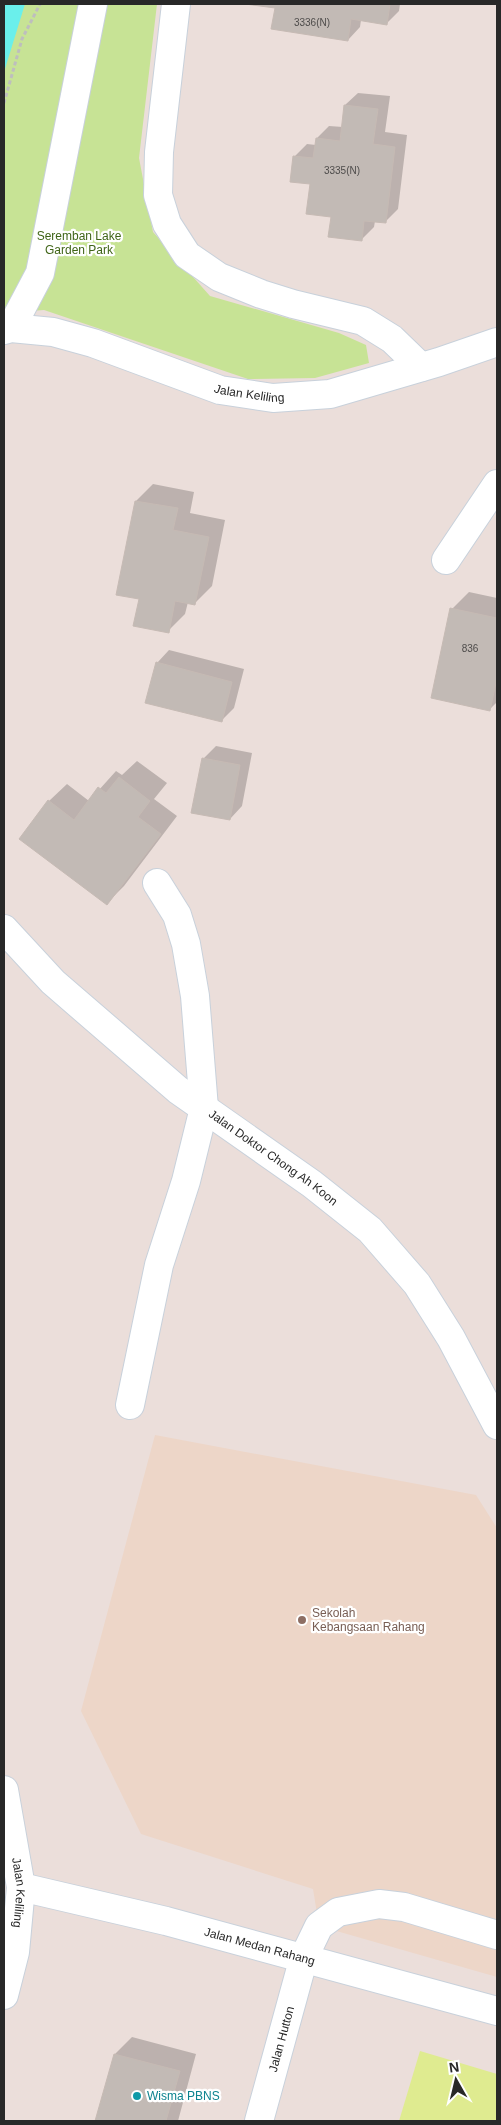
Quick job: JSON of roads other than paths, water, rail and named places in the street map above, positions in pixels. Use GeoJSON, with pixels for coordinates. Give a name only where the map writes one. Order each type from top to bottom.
{"type":"FeatureCollection","features":[{"type":"Feature","properties":{"kind":"street"},"geometry":{"type":"LineString","coordinates":[[7,329],[40,273],[94,4]]}},
{"type":"Feature","properties":{"kind":"street"},"geometry":{"type":"LineString","coordinates":[[176,4],[159,152],[158,195],[166,224],[187,255],[219,277],[292,304],[362,321],[392,339],[421,367]]}},
{"type":"Feature","properties":{"kind":"street","name":"Jalan Keliling"},"geometry":{"type":"LineString","coordinates":[[7,329],[52,332],[93,342],[220,390],[273,398],[330,394],[497,342]]}},
{"type":"Feature","properties":{"kind":"street"},"geometry":{"type":"LineString","coordinates":[[446,560],[497,484]]}},
{"type":"Feature","properties":{"kind":"street"},"geometry":{"type":"LineString","coordinates":[[130,1405],[159,1264],[186,1181],[204,1108],[195,996],[186,944],[177,915],[157,883]]}},
{"type":"Feature","properties":{"kind":"street","name":"Jalan Doktor Chong Ah Koon"},"geometry":{"type":"LineString","coordinates":[[4,929],[54,982],[178,1090],[312,1184],[370,1230],[417,1284],[451,1338],[497,1425]]}},
{"type":"Feature","properties":{"kind":"street","name":"Jalan Keliling"},"geometry":{"type":"LineString","coordinates":[[4,1790],[21,1887],[15,1952],[4,1995]]}},
{"type":"Feature","properties":{"kind":"street","name":"Jalan Medan Rahang"},"geometry":{"type":"LineString","coordinates":[[21,1887],[166,1921],[497,2011]]}},
{"type":"Feature","properties":{"kind":"street","name":"Jalan Hutton"},"geometry":{"type":"LineString","coordinates":[[259,2121],[304,1958],[319,1926],[338,1912],[379,1904],[404,1907],[497,1935]]}},
{"type":"Feature","properties":{"kind":"water"},"geometry":{"type":"Polygon","coordinates":[[[4,4],[25,4],[4,72],[4,4]]]}},
{"type":"Feature","properties":{"kind":"place","name":"Sekolah Kebangsaan Rahang"},"geometry":{"type":"Point","coordinates":[302,1620]}},
{"type":"Feature","properties":{"kind":"place","name":"Wisma PBNS"},"geometry":{"type":"Point","coordinates":[137,2096]}},
{"type":"Feature","properties":{"kind":"park label","name":"Seremban Lake Garden Park"},"geometry":{"type":"Point","coordinates":[79,243]}}]}
